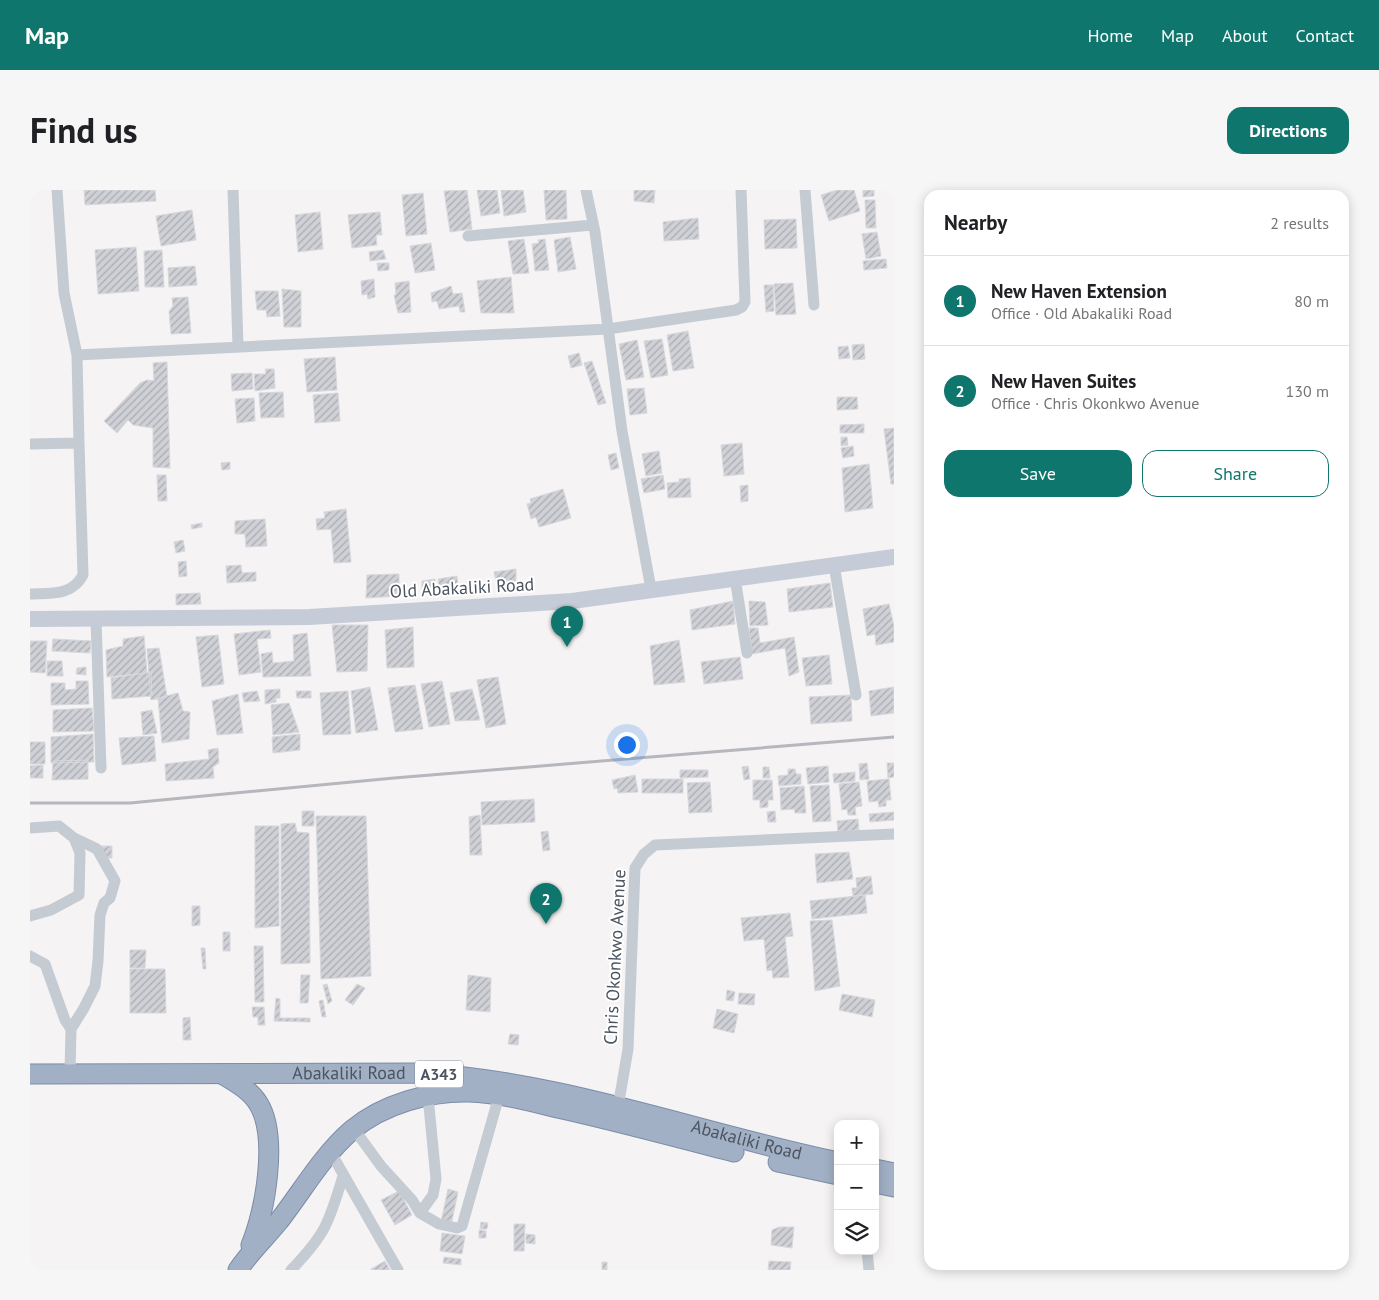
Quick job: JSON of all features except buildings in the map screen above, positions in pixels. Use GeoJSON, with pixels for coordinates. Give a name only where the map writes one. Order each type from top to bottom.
{"type":"FeatureCollection","features":[{"type":"Feature","properties":{"kind":"highway","name":"Abakaliki Road"},"geometry":{"type":"LineString","coordinates":[[30,1074],[70,1072],[222,1074],[420,1073],[464,1076],[618,1107],[720,1135],[834,1161]]}},
{"type":"Feature","properties":{"kind":"highway","name":"A343"},"geometry":{"type":"LineString","coordinates":[[222,1074],[241,1086],[258,1102],[262,1110],[268,1141],[266,1181],[260,1221],[241,1266]]}},
{"type":"Feature","properties":{"kind":"highway","name":"Abakaliki Road"},"geometry":{"type":"LineString","coordinates":[[428,1096],[470,1092],[499,1096],[617,1121],[732,1151],[834,1174]]}},
{"type":"Feature","properties":{"kind":"highway","name":"A343"},"geometry":{"type":"LineString","coordinates":[[241,1266],[279,1220],[330,1151],[354,1129],[394,1106],[428,1096]]}},
{"type":"Feature","properties":{"kind":"highway"},"geometry":{"type":"LineString","coordinates":[[879,1170],[894,1173]]}},
{"type":"Feature","properties":{"kind":"highway"},"geometry":{"type":"LineString","coordinates":[[879,1184],[894,1187]]}},
{"type":"Feature","properties":{"kind":"main road","name":"Old Abakaliki Road"},"geometry":{"type":"LineString","coordinates":[[30,619],[309,617],[489,607],[572,601],[894,557]]}},
{"type":"Feature","properties":{"kind":"street"},"geometry":{"type":"LineString","coordinates":[[30,594],[62,592],[72,588],[83,575],[77,355],[64,293],[57,190]]}},
{"type":"Feature","properties":{"kind":"street"},"geometry":{"type":"LineString","coordinates":[[233,190],[238,346]]}},
{"type":"Feature","properties":{"kind":"street"},"geometry":{"type":"LineString","coordinates":[[586,190],[593,225],[622,431],[651,589]]}},
{"type":"Feature","properties":{"kind":"street"},"geometry":{"type":"LineString","coordinates":[[77,355],[608,329],[736,310],[742,307],[745,302],[741,190]]}},
{"type":"Feature","properties":{"kind":"street"},"geometry":{"type":"LineString","coordinates":[[805,190],[814,304]]}},
{"type":"Feature","properties":{"kind":"street"},"geometry":{"type":"LineString","coordinates":[[468,236],[593,225]]}},
{"type":"Feature","properties":{"kind":"street"},"geometry":{"type":"LineString","coordinates":[[30,444],[79,442]]}},
{"type":"Feature","properties":{"kind":"street"},"geometry":{"type":"LineString","coordinates":[[834,566],[856,695]]}},
{"type":"Feature","properties":{"kind":"street"},"geometry":{"type":"LineString","coordinates":[[735,578],[746,653]]}},
{"type":"Feature","properties":{"kind":"street"},"geometry":{"type":"LineString","coordinates":[[96,620],[101,768]]}},
{"type":"Feature","properties":{"kind":"street"},"geometry":{"type":"LineString","coordinates":[[30,828],[59,826],[74,838],[97,849],[115,881],[110,898],[104,904],[100,914],[95,986],[71,1029],[70,1072]]}},
{"type":"Feature","properties":{"kind":"street","name":"Chris Okonkwo Avenue"},"geometry":{"type":"LineString","coordinates":[[618,1107],[628,1049],[635,868],[644,854],[655,845],[894,834]]}},
{"type":"Feature","properties":{"kind":"street"},"geometry":{"type":"LineString","coordinates":[[30,916],[51,910],[80,895],[80,852],[74,838]]}},
{"type":"Feature","properties":{"kind":"street"},"geometry":{"type":"LineString","coordinates":[[30,956],[45,964],[65,1020],[71,1029]]}},
{"type":"Feature","properties":{"kind":"street"},"geometry":{"type":"LineString","coordinates":[[420,1212],[433,1194],[436,1179],[428,1096]]}},
{"type":"Feature","properties":{"kind":"street"},"geometry":{"type":"LineString","coordinates":[[354,1129],[420,1212],[429,1220],[454,1228],[462,1226],[499,1096]]}},
{"type":"Feature","properties":{"kind":"street"},"geometry":{"type":"LineString","coordinates":[[330,1151],[398,1270]]}},
{"type":"Feature","properties":{"kind":"street"},"geometry":{"type":"LineString","coordinates":[[290,1270],[322,1236],[331,1217],[343,1176]]}},
{"type":"Feature","properties":{"kind":"street"},"geometry":{"type":"LineString","coordinates":[[867,1255],[869,1270]]}},
{"type":"Feature","properties":{"kind":"railway"},"geometry":{"type":"LineString","coordinates":[[30,803],[130,803],[394,778],[894,737]]}},
{"type":"Feature","properties":{"kind":"place","name":"New Haven Extension"},"geometry":{"type":"Point","coordinates":[567,647]}},
{"type":"Feature","properties":{"kind":"place","name":"New Haven Suites"},"geometry":{"type":"Point","coordinates":[546,924]}}]}
